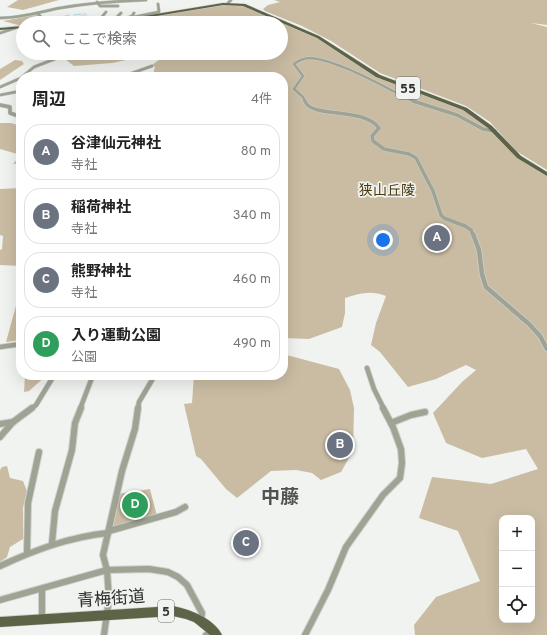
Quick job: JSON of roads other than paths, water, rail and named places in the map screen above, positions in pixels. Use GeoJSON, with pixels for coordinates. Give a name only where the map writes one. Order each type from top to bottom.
{"type":"FeatureCollection","features":[{"type":"Feature","properties":{"kind":"main road","name":"55"},"geometry":{"type":"LineString","coordinates":[[154,16],[230,2],[244,5],[269,16]]}},
{"type":"Feature","properties":{"kind":"main road","name":"55"},"geometry":{"type":"LineString","coordinates":[[288,24],[318,37],[378,76],[465,109],[485,122],[519,157],[547,174]]}},
{"type":"Feature","properties":{"kind":"main road"},"geometry":{"type":"LineString","coordinates":[[0,29],[15,28]]}},
{"type":"Feature","properties":{"kind":"main road","name":"青梅街道"},"geometry":{"type":"LineString","coordinates":[[0,622],[174,611],[188,614],[201,621],[212,634]]}},
{"type":"Feature","properties":{"kind":"street"},"geometry":{"type":"LineString","coordinates":[[28,16],[90,2],[146,0]]}},
{"type":"Feature","properties":{"kind":"street"},"geometry":{"type":"LineString","coordinates":[[90,2],[93,7]]}},
{"type":"Feature","properties":{"kind":"street"},"geometry":{"type":"LineString","coordinates":[[97,2],[100,6],[118,6]]}},
{"type":"Feature","properties":{"kind":"street"},"geometry":{"type":"LineString","coordinates":[[158,4],[159,12]]}},
{"type":"Feature","properties":{"kind":"street"},"geometry":{"type":"LineString","coordinates":[[102,16],[106,12]]}},
{"type":"Feature","properties":{"kind":"street"},"geometry":{"type":"LineString","coordinates":[[139,16],[159,12],[166,12],[168,14]]}},
{"type":"Feature","properties":{"kind":"street"},"geometry":{"type":"LineString","coordinates":[[118,16],[121,13]]}},
{"type":"Feature","properties":{"kind":"street"},"geometry":{"type":"LineString","coordinates":[[0,18],[16,18]]}},
{"type":"Feature","properties":{"kind":"street"},"geometry":{"type":"LineString","coordinates":[[0,33],[15,28]]}},
{"type":"Feature","properties":{"kind":"street"},"geometry":{"type":"LineString","coordinates":[[495,131],[483,129],[457,115],[417,103],[340,66],[310,58],[301,59],[294,64],[303,76],[294,89],[303,97],[307,106],[318,111],[349,113],[375,123],[379,128],[372,136],[373,141],[384,149],[414,157],[431,188],[441,215],[467,227],[472,232],[479,250],[482,274],[486,287],[530,324],[540,336],[547,349]]}},
{"type":"Feature","properties":{"kind":"street"},"geometry":{"type":"LineString","coordinates":[[28,72],[34,67],[52,60]]}},
{"type":"Feature","properties":{"kind":"street"},"geometry":{"type":"LineString","coordinates":[[135,72],[152,66]]}},
{"type":"Feature","properties":{"kind":"street"},"geometry":{"type":"LineString","coordinates":[[0,87],[16,80]]}},
{"type":"Feature","properties":{"kind":"street"},"geometry":{"type":"LineString","coordinates":[[0,96],[16,92]]}},
{"type":"Feature","properties":{"kind":"street"},"geometry":{"type":"LineString","coordinates":[[0,105],[10,107],[10,113],[16,115]]}},
{"type":"Feature","properties":{"kind":"street"},"geometry":{"type":"LineString","coordinates":[[0,348],[16,345]]}},
{"type":"Feature","properties":{"kind":"street"},"geometry":{"type":"LineString","coordinates":[[305,635],[328,590],[346,547],[383,495],[400,478],[402,463],[401,449],[391,423],[374,389],[367,368]]}},
{"type":"Feature","properties":{"kind":"street"},"geometry":{"type":"LineString","coordinates":[[0,437],[13,422],[36,405],[50,380]]}},
{"type":"Feature","properties":{"kind":"street"},"geometry":{"type":"LineString","coordinates":[[52,543],[55,511],[72,450],[75,423],[91,380]]}},
{"type":"Feature","properties":{"kind":"street"},"geometry":{"type":"LineString","coordinates":[[104,635],[105,620],[108,614],[109,584],[103,555],[122,472],[137,423],[139,402],[152,380]]}},
{"type":"Feature","properties":{"kind":"street"},"geometry":{"type":"LineString","coordinates":[[391,423],[411,414],[425,412]]}},
{"type":"Feature","properties":{"kind":"street"},"geometry":{"type":"LineString","coordinates":[[0,424],[13,422]]}},
{"type":"Feature","properties":{"kind":"street"},"geometry":{"type":"LineString","coordinates":[[27,553],[28,503],[40,452]]}},
{"type":"Feature","properties":{"kind":"street"},"geometry":{"type":"LineString","coordinates":[[0,566],[52,543],[68,538],[109,532],[178,513],[185,507]]}},
{"type":"Feature","properties":{"kind":"street"},"geometry":{"type":"LineString","coordinates":[[0,600],[107,570],[149,569],[168,572],[178,577],[187,585],[202,613],[201,621]]}},
{"type":"Feature","properties":{"kind":"street"},"geometry":{"type":"LineString","coordinates":[[42,589],[42,619]]}},
{"type":"Feature","properties":{"kind":"waterway"},"geometry":{"type":"LineString","coordinates":[[74,15],[81,14]]}},
{"type":"Feature","properties":{"kind":"place","name":"谷津仙元神社"},"geometry":{"type":"Point","coordinates":[437,238]}},
{"type":"Feature","properties":{"kind":"place","name":"稲荷神社"},"geometry":{"type":"Point","coordinates":[340,445]}},
{"type":"Feature","properties":{"kind":"place","name":"入り運動公園"},"geometry":{"type":"Point","coordinates":[135,505]}},
{"type":"Feature","properties":{"kind":"place","name":"熊野神社"},"geometry":{"type":"Point","coordinates":[246,543]}},
{"type":"Feature","properties":{"kind":"district","name":"中藤"},"geometry":{"type":"Point","coordinates":[280,496]}},
{"type":"Feature","properties":{"kind":"park label","name":"狭山丘陵"},"geometry":{"type":"Point","coordinates":[387,190]}}]}
